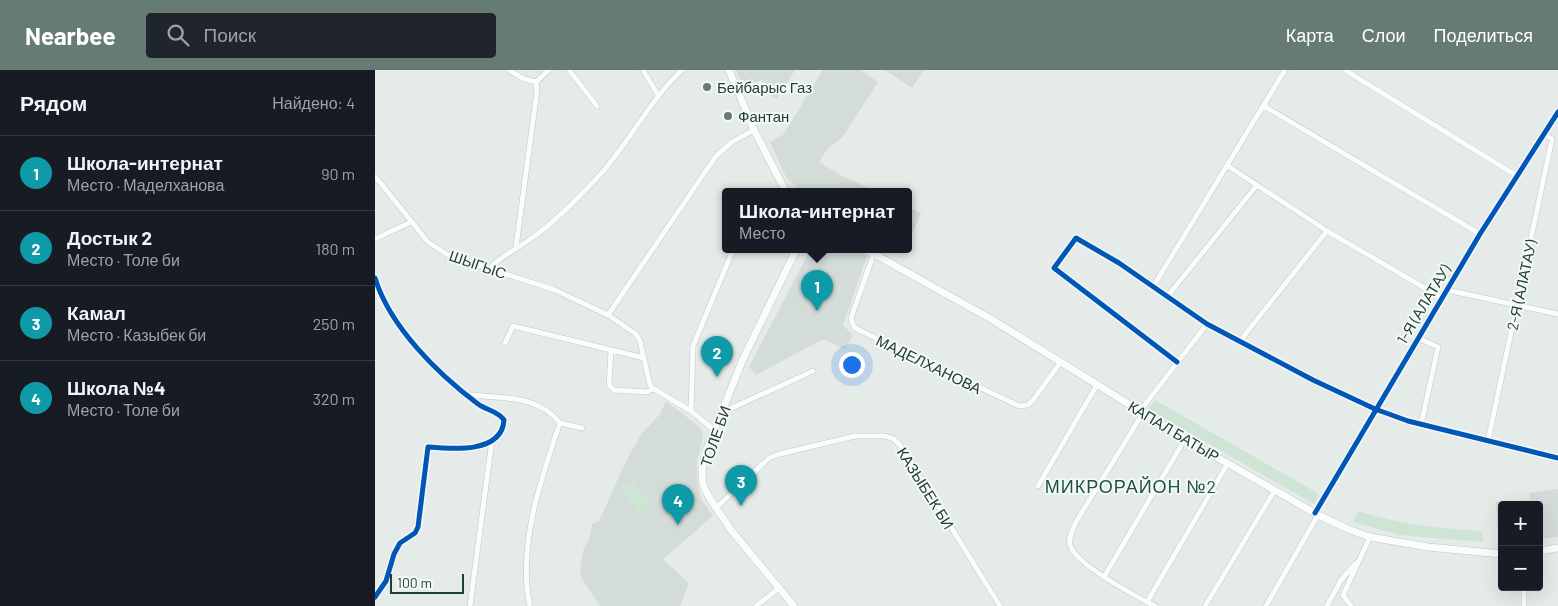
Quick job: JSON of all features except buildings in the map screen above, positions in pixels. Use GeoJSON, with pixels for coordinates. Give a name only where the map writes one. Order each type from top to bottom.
{"type":"FeatureCollection","features":[{"type":"Feature","properties":{"kind":"main road"},"geometry":{"type":"LineString","coordinates":[[729,70],[754,130],[785,188]]}},
{"type":"Feature","properties":{"kind":"main road","name":"ТОЛЕ БИ"},"geometry":{"type":"LineString","coordinates":[[794,606],[731,530],[709,498],[703,485],[702,470],[721,413],[755,333],[795,253]]}},
{"type":"Feature","properties":{"kind":"main road","name":"КАПАЛ БАТЫР"},"geometry":{"type":"LineString","coordinates":[[874,253],[983,315],[1185,439],[1317,514],[1370,537],[1460,551],[1498,554]]}},
{"type":"Feature","properties":{"kind":"main road"},"geometry":{"type":"LineString","coordinates":[[1543,550],[1558,548]]}},
{"type":"Feature","properties":{"kind":"street"},"geometry":{"type":"LineString","coordinates":[[509,70],[524,79],[536,82]]}},
{"type":"Feature","properties":{"kind":"street"},"geometry":{"type":"LineString","coordinates":[[536,82],[549,70]]}},
{"type":"Feature","properties":{"kind":"street"},"geometry":{"type":"LineString","coordinates":[[569,70],[597,106]]}},
{"type":"Feature","properties":{"kind":"street"},"geometry":{"type":"LineString","coordinates":[[643,70],[657,95]]}},
{"type":"Feature","properties":{"kind":"street"},"geometry":{"type":"LineString","coordinates":[[489,269],[506,253],[550,224],[597,178],[609,165],[657,95],[682,70]]}},
{"type":"Feature","properties":{"kind":"street"},"geometry":{"type":"LineString","coordinates":[[1153,288],[1285,70]]}},
{"type":"Feature","properties":{"kind":"street"},"geometry":{"type":"LineString","coordinates":[[1345,70],[1517,176]]}},
{"type":"Feature","properties":{"kind":"street"},"geometry":{"type":"LineString","coordinates":[[516,247],[537,91],[536,82]]}},
{"type":"Feature","properties":{"kind":"street"},"geometry":{"type":"LineString","coordinates":[[1264,106],[1480,234]]}},
{"type":"Feature","properties":{"kind":"street","name":"1-Я (АЛАТАУ)"},"geometry":{"type":"LineString","coordinates":[[1266,606],[1375,409],[1480,234],[1558,112]]}},
{"type":"Feature","properties":{"kind":"street"},"geometry":{"type":"LineString","coordinates":[[608,315],[717,156],[732,142],[754,130]]}},
{"type":"Feature","properties":{"kind":"street","name":"2-Я (АЛАТАУ)"},"geometry":{"type":"LineString","coordinates":[[1488,441],[1552,139],[1543,133]]}},
{"type":"Feature","properties":{"kind":"street"},"geometry":{"type":"LineString","coordinates":[[1228,166],[1327,231],[1442,298]]}},
{"type":"Feature","properties":{"kind":"street","name":"ШЫГЫС"},"geometry":{"type":"LineString","coordinates":[[375,176],[428,242],[438,249],[448,255],[555,290],[608,315],[635,334],[640,341],[654,389]]}},
{"type":"Feature","properties":{"kind":"street"},"geometry":{"type":"LineString","coordinates":[[1167,298],[1257,185]]}},
{"type":"Feature","properties":{"kind":"street"},"geometry":{"type":"LineString","coordinates":[[375,240],[411,222]]}},
{"type":"Feature","properties":{"kind":"street"},"geometry":{"type":"LineString","coordinates":[[1240,341],[1327,231]]}},
{"type":"Feature","properties":{"kind":"street"},"geometry":{"type":"LineString","coordinates":[[1177,362],[1054,268],[1076,238],[1119,264],[1207,324],[1313,380],[1375,409],[1421,424],[1558,456]]}},
{"type":"Feature","properties":{"kind":"street"},"geometry":{"type":"LineString","coordinates":[[691,411],[693,346],[732,253]]}},
{"type":"Feature","properties":{"kind":"street","name":"МАДЕЛХАНОВА"},"geometry":{"type":"LineString","coordinates":[[869,253],[851,318],[854,327],[859,330],[1019,406],[1028,405],[1033,400],[1060,363]]}},
{"type":"Feature","properties":{"kind":"street"},"geometry":{"type":"LineString","coordinates":[[375,278],[384,303],[400,327],[419,350],[479,405],[501,415],[504,420],[501,430],[492,440],[472,448],[428,447],[418,528],[415,533],[400,543],[394,554],[386,581],[375,597]]}},
{"type":"Feature","properties":{"kind":"street"},"geometry":{"type":"LineString","coordinates":[[1447,290],[1558,314]]}},
{"type":"Feature","properties":{"kind":"street"},"geometry":{"type":"LineString","coordinates":[[1155,606],[1104,577],[1074,553],[1070,537],[1076,522],[1141,412],[1207,324]]}},
{"type":"Feature","properties":{"kind":"street"},"geometry":{"type":"LineString","coordinates":[[505,343],[513,326],[611,352],[644,358]]}},
{"type":"Feature","properties":{"kind":"street"},"geometry":{"type":"LineString","coordinates":[[1418,338],[1438,347],[1421,424]]}},
{"type":"Feature","properties":{"kind":"street"},"geometry":{"type":"LineString","coordinates":[[611,352],[609,384],[614,390],[646,392],[654,389],[691,411],[715,430]]}},
{"type":"Feature","properties":{"kind":"street"},"geometry":{"type":"LineString","coordinates":[[721,413],[813,371]]}},
{"type":"Feature","properties":{"kind":"street"},"geometry":{"type":"LineString","coordinates":[[1038,486],[1097,386]]}},
{"type":"Feature","properties":{"kind":"street"},"geometry":{"type":"LineString","coordinates":[[469,395],[533,402],[555,417],[560,423],[582,428]]}},
{"type":"Feature","properties":{"kind":"street"},"geometry":{"type":"LineString","coordinates":[[530,606],[527,591],[532,520],[541,477],[560,423]]}},
{"type":"Feature","properties":{"kind":"street","name":"КАЗЫБЕК БИ"},"geometry":{"type":"LineString","coordinates":[[717,507],[769,458],[855,436],[885,436],[894,439],[900,445],[1000,606]]}},
{"type":"Feature","properties":{"kind":"street"},"geometry":{"type":"LineString","coordinates":[[1104,577],[1185,439]]}},
{"type":"Feature","properties":{"kind":"street"},"geometry":{"type":"LineString","coordinates":[[470,606],[492,440]]}},
{"type":"Feature","properties":{"kind":"street"},"geometry":{"type":"LineString","coordinates":[[1147,602],[1228,463]]}},
{"type":"Feature","properties":{"kind":"street"},"geometry":{"type":"LineString","coordinates":[[1205,606],[1275,490]]}},
{"type":"Feature","properties":{"kind":"street"},"geometry":{"type":"LineString","coordinates":[[1349,605],[1343,596],[1370,537]]}},
{"type":"Feature","properties":{"kind":"street"},"geometry":{"type":"LineString","coordinates":[[1327,606],[1341,580],[1361,558]]}},
{"type":"Feature","properties":{"kind":"street"},"geometry":{"type":"LineString","coordinates":[[756,606],[779,588]]}},
{"type":"Feature","properties":{"kind":"street"},"geometry":{"type":"LineString","coordinates":[[1524,591],[1524,606]]}},
{"type":"Feature","properties":{"kind":"shaded area"},"geometry":{"type":"Polygon","coordinates":[[[736,70],[795,70],[777,99],[769,94],[762,80],[743,88],[736,70]]]}},
{"type":"Feature","properties":{"kind":"shaded area"},"geometry":{"type":"Polygon","coordinates":[[[823,70],[860,70],[878,82],[842,138],[828,148],[819,162],[840,175],[868,188],[798,188],[786,177],[770,142],[783,135],[823,70]]]}},
{"type":"Feature","properties":{"kind":"shaded area"},"geometry":{"type":"Polygon","coordinates":[[[885,70],[924,70],[912,88],[885,70]]]}},
{"type":"Feature","properties":{"kind":"shaded area"},"geometry":{"type":"Polygon","coordinates":[[[912,209],[921,213],[912,234],[912,209]]]}},
{"type":"Feature","properties":{"kind":"shaded area"},"geometry":{"type":"Polygon","coordinates":[[[808,253],[860,253],[867,256],[843,325],[853,335],[845,349],[823,339],[756,375],[749,367],[808,253]]]}},
{"type":"Feature","properties":{"kind":"shaded area"},"geometry":{"type":"Polygon","coordinates":[[[666,401],[701,428],[703,436],[697,462],[697,480],[701,499],[713,516],[663,559],[689,583],[680,606],[600,606],[582,579],[580,569],[584,547],[589,540],[592,524],[599,521],[629,455],[641,435],[660,414],[666,401]]]}},
{"type":"Feature","properties":{"kind":"shaded area"},"geometry":{"type":"Polygon","coordinates":[[[1558,489],[1558,537],[1543,539],[1543,501],[1513,501],[1530,500],[1529,493],[1558,489]]]}},
{"type":"Feature","properties":{"kind":"shaded area"},"geometry":{"type":"Polygon","coordinates":[[[1496,502],[1498,502],[1498,530],[1496,502]]]}},
{"type":"Feature","properties":{"kind":"green space"},"geometry":{"type":"Polygon","coordinates":[[[1155,400],[1319,494],[1314,504],[1148,409],[1155,400]]]}},
{"type":"Feature","properties":{"kind":"green space"},"geometry":{"type":"Polygon","coordinates":[[[631,480],[652,503],[640,513],[620,489],[631,480]]]}},
{"type":"Feature","properties":{"kind":"green space"},"geometry":{"type":"Polygon","coordinates":[[[1358,511],[1419,525],[1482,531],[1483,542],[1400,535],[1353,522],[1358,511]]]}},
{"type":"Feature","properties":{"kind":"cycle path"},"geometry":{"type":"LineString","coordinates":[[1315,513],[1480,234],[1558,112]]}},
{"type":"Feature","properties":{"kind":"cycle path"},"geometry":{"type":"LineString","coordinates":[[1177,362],[1054,268],[1076,238],[1119,263],[1207,324],[1313,380],[1375,409],[1408,421],[1558,458]]}},
{"type":"Feature","properties":{"kind":"cycle path"},"geometry":{"type":"LineString","coordinates":[[375,278],[392,314],[417,348],[447,379],[481,406],[499,415],[504,420],[501,431],[495,439],[485,444],[462,448],[428,447],[418,527],[415,533],[400,543],[394,554],[386,581],[375,597]]}},
{"type":"Feature","properties":{"kind":"place","name":"Бейбарыс Газ"},"geometry":{"type":"Point","coordinates":[707,87]}},
{"type":"Feature","properties":{"kind":"place","name":"Фантан"},"geometry":{"type":"Point","coordinates":[728,116]}},
{"type":"Feature","properties":{"kind":"place","name":"Школа-интернат"},"geometry":{"type":"Point","coordinates":[817,311]}},
{"type":"Feature","properties":{"kind":"place","name":"Достык 2"},"geometry":{"type":"Point","coordinates":[717,377]}},
{"type":"Feature","properties":{"kind":"place","name":"Камал"},"geometry":{"type":"Point","coordinates":[741,506]}},
{"type":"Feature","properties":{"kind":"place","name":"Школа №4"},"geometry":{"type":"Point","coordinates":[678,525]}},
{"type":"Feature","properties":{"kind":"district","name":"МИКРОРАЙОН №2"},"geometry":{"type":"Point","coordinates":[1131,486]}}]}
